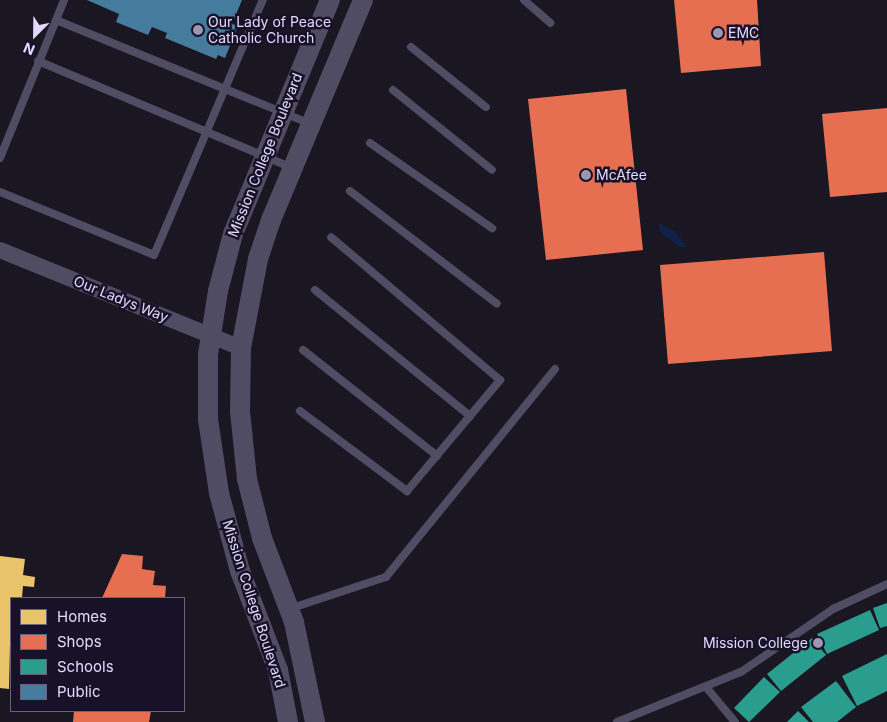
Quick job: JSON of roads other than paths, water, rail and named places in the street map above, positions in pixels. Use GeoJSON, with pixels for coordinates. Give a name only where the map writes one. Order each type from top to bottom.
{"type":"FeatureCollection","features":[{"type":"Feature","properties":{"kind":"street","name":"Mission College Boulevard"},"geometry":{"type":"LineString","coordinates":[[288,722],[278,670],[240,571],[219,493],[208,419],[209,335],[232,234],[263,155],[330,0]]}},
{"type":"Feature","properties":{"kind":"street","name":"Mission College Boulevard"},"geometry":{"type":"LineString","coordinates":[[315,722],[310,688],[289,609],[262,538],[247,479],[240,411],[241,348],[258,259],[292,168],[363,0]]}},
{"type":"Feature","properties":{"kind":"street","name":"Our Ladys Way"},"geometry":{"type":"LineString","coordinates":[[0,250],[241,348]]}},
{"type":"Feature","properties":{"kind":"lane"},"geometry":{"type":"LineString","coordinates":[[0,158],[64,0]]}},
{"type":"Feature","properties":{"kind":"lane"},"geometry":{"type":"LineString","coordinates":[[0,192],[154,255],[263,0]]}},
{"type":"Feature","properties":{"kind":"lane"},"geometry":{"type":"LineString","coordinates":[[524,0],[550,23]]}},
{"type":"Feature","properties":{"kind":"lane"},"geometry":{"type":"LineString","coordinates":[[56,20],[311,124]]}},
{"type":"Feature","properties":{"kind":"lane"},"geometry":{"type":"LineString","coordinates":[[411,47],[486,107]]}},
{"type":"Feature","properties":{"kind":"lane"},"geometry":{"type":"LineString","coordinates":[[38,61],[292,168]]}},
{"type":"Feature","properties":{"kind":"lane"},"geometry":{"type":"LineString","coordinates":[[393,90],[492,170]]}},
{"type":"Feature","properties":{"kind":"lane"},"geometry":{"type":"LineString","coordinates":[[370,143],[492,228]]}},
{"type":"Feature","properties":{"kind":"lane"},"geometry":{"type":"LineString","coordinates":[[350,191],[497,304]]}},
{"type":"Feature","properties":{"kind":"lane"},"geometry":{"type":"LineString","coordinates":[[300,410],[408,491],[500,380],[331,238]]}},
{"type":"Feature","properties":{"kind":"lane"},"geometry":{"type":"LineString","coordinates":[[315,290],[470,416]]}},
{"type":"Feature","properties":{"kind":"lane"},"geometry":{"type":"LineString","coordinates":[[303,350],[437,456]]}},
{"type":"Feature","properties":{"kind":"lane"},"geometry":{"type":"LineString","coordinates":[[289,609],[386,577],[555,369]]}},
{"type":"Feature","properties":{"kind":"lane"},"geometry":{"type":"LineString","coordinates":[[617,722],[741,672],[833,609],[887,584]]}},
{"type":"Feature","properties":{"kind":"lane"},"geometry":{"type":"LineString","coordinates":[[706,687],[735,722]]}},
{"type":"Feature","properties":{"kind":"water"},"geometry":{"type":"Polygon","coordinates":[[[659,223],[676,232],[687,247],[679,247],[659,231],[659,223]]]}},
{"type":"Feature","properties":{"kind":"place","name":"Our Lady of Peace Catholic Church"},"geometry":{"type":"Point","coordinates":[198,30]}},
{"type":"Feature","properties":{"kind":"place","name":"EMC"},"geometry":{"type":"Point","coordinates":[718,33]}},
{"type":"Feature","properties":{"kind":"place","name":"McAfee"},"geometry":{"type":"Point","coordinates":[586,175]}},
{"type":"Feature","properties":{"kind":"place","name":"Mission College"},"geometry":{"type":"Point","coordinates":[818,643]}}]}
